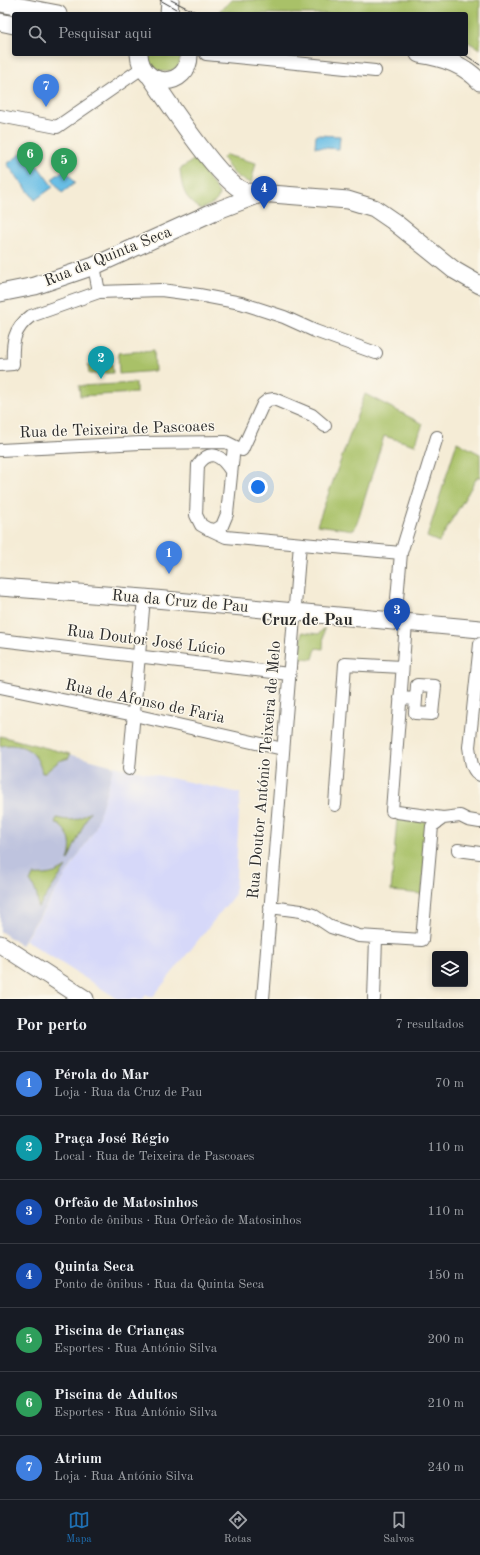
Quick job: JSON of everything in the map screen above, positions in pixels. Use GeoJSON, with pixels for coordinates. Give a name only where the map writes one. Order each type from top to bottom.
{"type":"FeatureCollection","features":[{"type":"Feature","properties":{"kind":"street"},"geometry":{"type":"LineString","coordinates":[[169,12],[170,0]]}},
{"type":"Feature","properties":{"kind":"street"},"geometry":{"type":"LineString","coordinates":[[0,3],[47,12]]}},
{"type":"Feature","properties":{"kind":"street"},"geometry":{"type":"LineString","coordinates":[[0,22],[12,25]]}},
{"type":"Feature","properties":{"kind":"street"},"geometry":{"type":"LineString","coordinates":[[141,63],[165,81],[173,80],[180,76],[194,56]]}},
{"type":"Feature","properties":{"kind":"street"},"geometry":{"type":"LineString","coordinates":[[217,56],[375,71]]}},
{"type":"Feature","properties":{"kind":"street"},"geometry":{"type":"LineString","coordinates":[[434,56],[452,62],[465,69],[480,82]]}},
{"type":"Feature","properties":{"kind":"street"},"geometry":{"type":"LineString","coordinates":[[0,116],[57,127],[141,63]]}},
{"type":"Feature","properties":{"kind":"street"},"geometry":{"type":"LineString","coordinates":[[141,63],[217,170],[240,190],[247,192],[361,202],[374,208],[393,221],[454,270],[480,285]]}},
{"type":"Feature","properties":{"kind":"street","name":"Rua da Quinta Seca"},"geometry":{"type":"LineString","coordinates":[[213,212],[224,203],[228,197],[227,188],[217,170]]}},
{"type":"Feature","properties":{"kind":"street","name":"Rua da Quinta Seca"},"geometry":{"type":"LineString","coordinates":[[0,293],[35,286],[94,266],[213,212],[253,196],[266,193]]}},
{"type":"Feature","properties":{"kind":"street"},"geometry":{"type":"LineString","coordinates":[[94,266],[99,292]]}},
{"type":"Feature","properties":{"kind":"street"},"geometry":{"type":"LineString","coordinates":[[0,365],[13,364],[13,342],[17,330],[22,323],[31,316],[99,292],[161,290],[241,303],[284,317],[315,331],[376,353]]}},
{"type":"Feature","properties":{"kind":"street","name":"Rua de Teixeira de Pascoaes"},"geometry":{"type":"LineString","coordinates":[[0,450],[141,443],[226,442],[242,450],[263,404],[274,398],[312,415],[325,426]]}},
{"type":"Feature","properties":{"kind":"street"},"geometry":{"type":"LineString","coordinates":[[437,438],[401,553],[400,622],[402,667],[394,811],[443,818],[460,816],[468,820],[480,822]]}},
{"type":"Feature","properties":{"kind":"street","name":"Rua de Teixeira de Pascoaes"},"geometry":{"type":"LineString","coordinates":[[211,530],[215,530],[222,526],[226,520],[234,446]]}},
{"type":"Feature","properties":{"kind":"street","name":"Rua de Teixeira de Pascoaes"},"geometry":{"type":"LineString","coordinates":[[231,471],[225,462],[218,456],[211,455],[203,458],[198,465],[196,515],[201,525],[208,530],[226,537],[401,553]]}},
{"type":"Feature","properties":{"kind":"street","name":"Rua Doutor António Teixeira de Melo"},"geometry":{"type":"LineString","coordinates":[[264,999],[270,907],[300,544]]}},
{"type":"Feature","properties":{"kind":"street","name":"Rua da Cruz de Pau"},"geometry":{"type":"LineString","coordinates":[[0,587],[144,598],[480,629]]}},
{"type":"Feature","properties":{"kind":"street"},"geometry":{"type":"LineString","coordinates":[[129,768],[144,598]]}},
{"type":"Feature","properties":{"kind":"street","name":"Rua Doutor José Lúcio"},"geometry":{"type":"LineString","coordinates":[[0,640],[289,674]]}},
{"type":"Feature","properties":{"kind":"street"},"geometry":{"type":"LineString","coordinates":[[480,644],[470,748],[471,763],[476,773],[480,775]]}},
{"type":"Feature","properties":{"kind":"street"},"geometry":{"type":"LineString","coordinates":[[335,805],[345,664],[402,667]]}},
{"type":"Feature","properties":{"kind":"street","name":"Rua de Afonso de Faria"},"geometry":{"type":"LineString","coordinates":[[0,687],[134,715],[283,749]]}},
{"type":"Feature","properties":{"kind":"street"},"geometry":{"type":"LineString","coordinates":[[400,698],[416,699]]}},
{"type":"Feature","properties":{"kind":"street"},"geometry":{"type":"LineString","coordinates":[[270,907],[301,911],[313,915],[331,927],[359,936],[422,940],[432,826],[443,818]]}},
{"type":"Feature","properties":{"kind":"street"},"geometry":{"type":"LineString","coordinates":[[458,850],[480,853]]}},
{"type":"Feature","properties":{"kind":"street"},"geometry":{"type":"LineString","coordinates":[[374,999],[376,938]]}},
{"type":"Feature","properties":{"kind":"street"},"geometry":{"type":"LineString","coordinates":[[0,944],[85,999]]}},
{"type":"Feature","properties":{"kind":"shaded area"},"geometry":{"type":"Polygon","coordinates":[[[0,736],[114,766],[95,829],[21,945],[0,931],[0,736]]]}},
{"type":"Feature","properties":{"kind":"shaded area"},"geometry":{"type":"Polygon","coordinates":[[[114,766],[240,793],[235,894],[152,998],[146,994],[143,999],[118,999],[25,940],[95,829],[114,766]]]}},
{"type":"Feature","properties":{"kind":"green space"},"geometry":{"type":"Polygon","coordinates":[[[232,0],[480,0],[480,49],[468,42],[468,12],[219,11],[232,0]]]}},
{"type":"Feature","properties":{"kind":"green space"},"geometry":{"type":"Polygon","coordinates":[[[147,56],[181,56],[178,67],[173,70],[163,72],[154,68],[148,60],[147,56]]]}},
{"type":"Feature","properties":{"kind":"green space"},"geometry":{"type":"Polygon","coordinates":[[[226,155],[256,163],[251,183],[241,179],[232,171],[223,158],[226,155]]]}},
{"type":"Feature","properties":{"kind":"green space"},"geometry":{"type":"Polygon","coordinates":[[[195,159],[219,193],[219,196],[215,201],[201,209],[187,197],[183,188],[180,169],[195,159]]]}},
{"type":"Feature","properties":{"kind":"green space"},"geometry":{"type":"Polygon","coordinates":[[[154,350],[155,371],[119,374],[118,353],[154,350]]]}},
{"type":"Feature","properties":{"kind":"green space"},"geometry":{"type":"Polygon","coordinates":[[[112,364],[113,373],[89,374],[88,365],[112,364]]]}},
{"type":"Feature","properties":{"kind":"green space"},"geometry":{"type":"Polygon","coordinates":[[[136,383],[136,393],[80,396],[79,386],[136,383]]]}},
{"type":"Feature","properties":{"kind":"green space"},"geometry":{"type":"Polygon","coordinates":[[[365,394],[423,424],[415,445],[384,436],[354,530],[317,525],[365,394]]]}},
{"type":"Feature","properties":{"kind":"green space"},"geometry":{"type":"Polygon","coordinates":[[[457,442],[480,454],[480,478],[478,476],[439,542],[427,537],[457,442]]]}},
{"type":"Feature","properties":{"kind":"green space"},"geometry":{"type":"Polygon","coordinates":[[[324,628],[323,649],[316,648],[313,659],[300,658],[302,632],[319,634],[324,628]]]}},
{"type":"Feature","properties":{"kind":"green space"},"geometry":{"type":"Polygon","coordinates":[[[0,736],[70,754],[69,758],[59,761],[45,773],[42,773],[40,765],[32,753],[27,749],[15,745],[0,746],[0,736]]]}},
{"type":"Feature","properties":{"kind":"green space"},"geometry":{"type":"Polygon","coordinates":[[[90,811],[68,860],[70,854],[69,838],[64,829],[55,822],[57,818],[71,820],[79,818],[90,811]]]}},
{"type":"Feature","properties":{"kind":"green space"},"geometry":{"type":"Polygon","coordinates":[[[397,819],[428,822],[422,894],[391,891],[397,819]]]}},
{"type":"Feature","properties":{"kind":"green space"},"geometry":{"type":"Polygon","coordinates":[[[66,867],[38,908],[38,900],[34,887],[30,881],[34,875],[51,874],[66,867]]]}},
{"type":"Feature","properties":{"kind":"water"},"geometry":{"type":"Polygon","coordinates":[[[316,135],[340,136],[339,149],[315,147],[316,135]]]}},
{"type":"Feature","properties":{"kind":"water"},"geometry":{"type":"Polygon","coordinates":[[[26,150],[53,187],[35,200],[7,164],[26,150]]]}},
{"type":"Feature","properties":{"kind":"water"},"geometry":{"type":"Polygon","coordinates":[[[65,169],[75,183],[62,193],[52,179],[65,169]]]}},
{"type":"Feature","properties":{"kind":"tram line"},"geometry":{"type":"LineString","coordinates":[[160,0],[176,9]]}},
{"type":"Feature","properties":{"kind":"tram line"},"geometry":{"type":"LineString","coordinates":[[171,0],[196,12]]}},
{"type":"Feature","properties":{"kind":"tram line"},"geometry":{"type":"LineString","coordinates":[[467,56],[480,65]]}},
{"type":"Feature","properties":{"kind":"place","name":"Atrium"},"geometry":{"type":"Point","coordinates":[46,107]}},
{"type":"Feature","properties":{"kind":"place","name":"Piscina de Adultos"},"geometry":{"type":"Point","coordinates":[30,175]}},
{"type":"Feature","properties":{"kind":"place","name":"Piscina de Crianças"},"geometry":{"type":"Point","coordinates":[64,181]}},
{"type":"Feature","properties":{"kind":"place","name":"Quinta Seca"},"geometry":{"type":"Point","coordinates":[264,209]}},
{"type":"Feature","properties":{"kind":"place","name":"Praça José Régio"},"geometry":{"type":"Point","coordinates":[101,379]}},
{"type":"Feature","properties":{"kind":"place","name":"Pérola do Mar"},"geometry":{"type":"Point","coordinates":[169,574]}},
{"type":"Feature","properties":{"kind":"place","name":"Orfeão de Matosinhos"},"geometry":{"type":"Point","coordinates":[397,631]}},
{"type":"Feature","properties":{"kind":"district","name":"Cruz de Pau"},"geometry":{"type":"Point","coordinates":[307,620]}}]}
